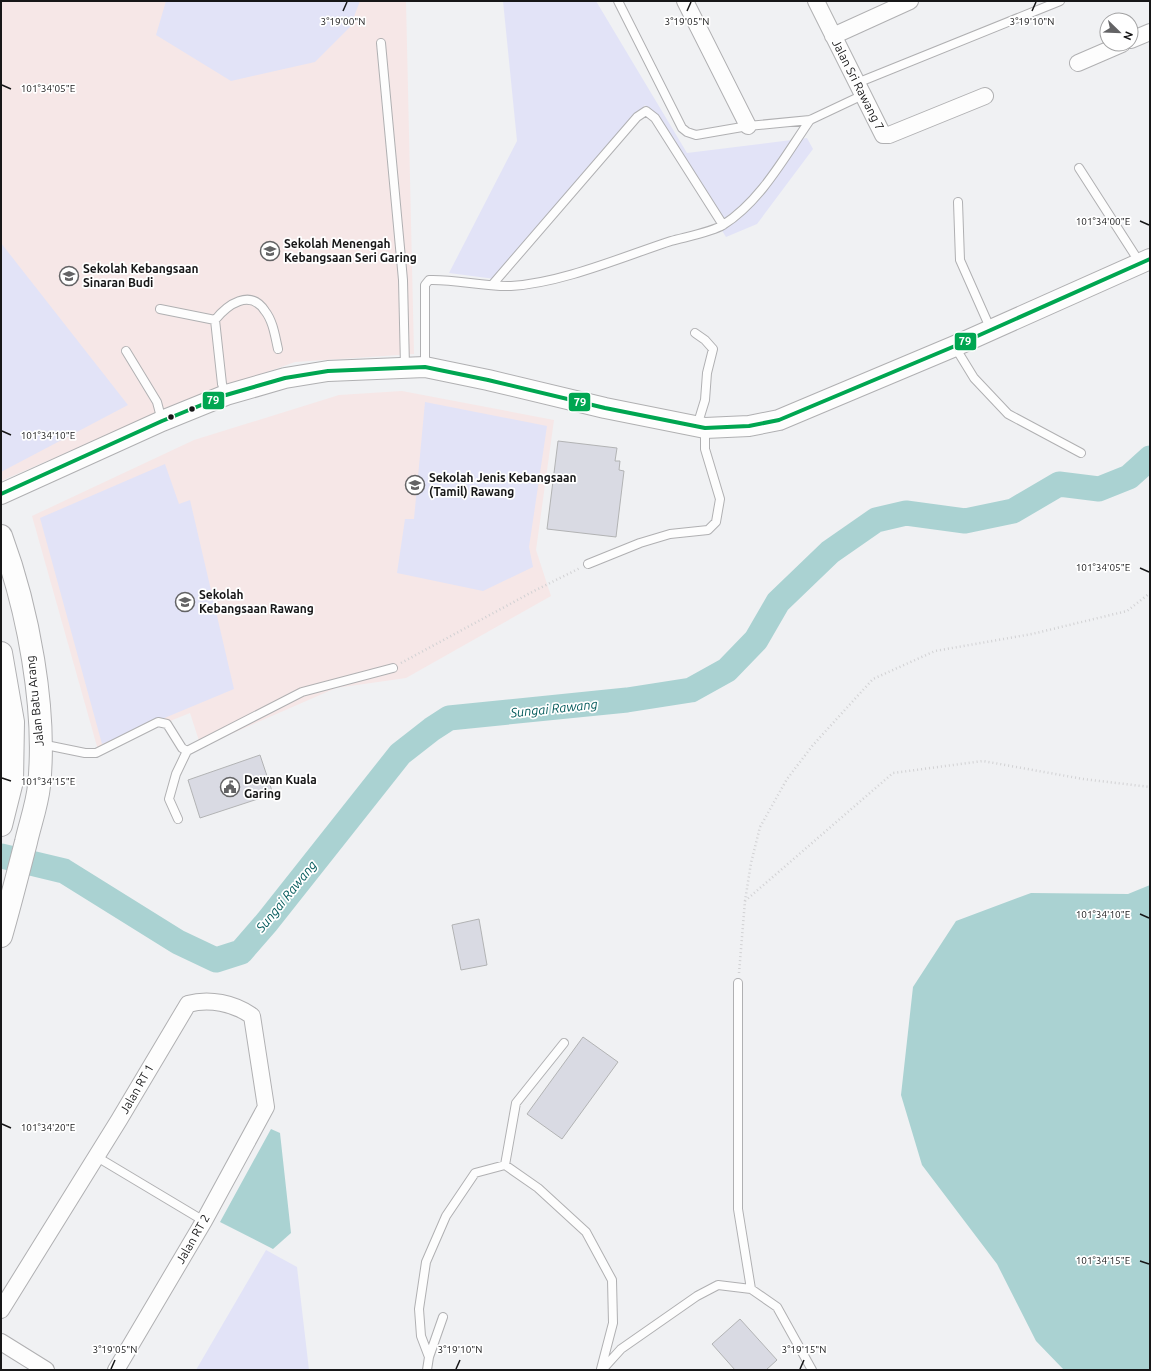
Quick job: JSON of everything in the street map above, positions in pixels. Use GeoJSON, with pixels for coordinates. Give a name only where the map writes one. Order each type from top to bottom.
{"type":"FeatureCollection","features":[{"type":"Feature","properties":{"kind":"main road","name":"Jalan Batu Arang"},"geometry":{"type":"LineString","coordinates":[[1,536],[8,557],[24,621],[35,677],[42,744],[38,788],[29,830],[1,936]]}},
{"type":"Feature","properties":{"kind":"main road","name":"Jalan Batu Arang"},"geometry":{"type":"LineString","coordinates":[[1,653],[13,722],[12,781],[2,823]]}},
{"type":"Feature","properties":{"kind":"street","name":"Jalan Sri Rawang 7"},"geometry":{"type":"LineString","coordinates":[[816,1],[883,135],[889,135],[985,96]]}},
{"type":"Feature","properties":{"kind":"street"},"geometry":{"type":"LineString","coordinates":[[833,36],[910,1]]}},
{"type":"Feature","properties":{"kind":"street"},"geometry":{"type":"LineString","coordinates":[[690,3],[748,126]]}},
{"type":"Feature","properties":{"kind":"street"},"geometry":{"type":"LineString","coordinates":[[1139,37],[1150,32]]}},
{"type":"Feature","properties":{"kind":"street"},"geometry":{"type":"LineString","coordinates":[[1078,63],[1103,52]]}},
{"type":"Feature","properties":{"kind":"street"},"geometry":{"type":"LineString","coordinates":[[1,494],[162,421],[226,395],[285,378],[328,371],[415,367],[488,380],[605,408],[701,427],[749,426],[779,420],[955,346],[1145,261]]}},
{"type":"Feature","properties":{"kind":"street","name":"Jalan RT 1"},"geometry":{"type":"LineString","coordinates":[[1,1310],[97,1157],[188,1004],[202,1000],[240,1008],[252,1016],[266,1107]]}},
{"type":"Feature","properties":{"kind":"street","name":"Jalan RT 2"},"geometry":{"type":"LineString","coordinates":[[116,1370],[204,1221],[266,1107]]}},
{"type":"Feature","properties":{"kind":"street"},"geometry":{"type":"LineString","coordinates":[[1,1342],[46,1370]]}},
{"type":"Feature","properties":{"kind":"lane"},"geometry":{"type":"LineString","coordinates":[[618,1],[682,128],[687,132],[696,135],[748,126],[810,120]]}},
{"type":"Feature","properties":{"kind":"lane"},"geometry":{"type":"LineString","coordinates":[[415,367],[425,285],[429,280],[510,286],[567,275],[723,225],[745,207],[756,195],[810,120],[860,89],[1060,1]]}},
{"type":"Feature","properties":{"kind":"lane"},"geometry":{"type":"LineString","coordinates":[[381,42],[403,280],[415,367]]}},
{"type":"Feature","properties":{"kind":"lane"},"geometry":{"type":"LineString","coordinates":[[492,284],[637,117],[646,111],[655,118],[723,225]]}},
{"type":"Feature","properties":{"kind":"lane"},"geometry":{"type":"LineString","coordinates":[[1079,168],[1145,261]]}},
{"type":"Feature","properties":{"kind":"lane"},"geometry":{"type":"LineString","coordinates":[[958,202],[960,260],[991,330]]}},
{"type":"Feature","properties":{"kind":"lane"},"geometry":{"type":"LineString","coordinates":[[226,395],[222,384],[215,320],[224,309],[238,300],[255,301],[265,310],[273,328],[278,349]]}},
{"type":"Feature","properties":{"kind":"lane"},"geometry":{"type":"LineString","coordinates":[[160,309],[215,320]]}},
{"type":"Feature","properties":{"kind":"lane"},"geometry":{"type":"LineString","coordinates":[[588,564],[640,543],[670,534],[708,530],[716,522],[720,499],[705,448],[701,427],[707,373],[713,349],[705,340],[694,333]]}},
{"type":"Feature","properties":{"kind":"lane"},"geometry":{"type":"LineString","coordinates":[[955,346],[974,378],[1008,414],[1081,453]]}},
{"type":"Feature","properties":{"kind":"lane"},"geometry":{"type":"LineString","coordinates":[[126,351],[157,402],[162,421]]}},
{"type":"Feature","properties":{"kind":"lane"},"geometry":{"type":"LineString","coordinates":[[178,819],[169,799],[176,774],[187,751],[302,692],[393,668]]}},
{"type":"Feature","properties":{"kind":"lane"},"geometry":{"type":"LineString","coordinates":[[42,744],[85,753],[96,753],[158,722],[166,724],[182,748],[187,751]]}},
{"type":"Feature","properties":{"kind":"lane"},"geometry":{"type":"LineString","coordinates":[[738,983],[738,1209],[751,1289]]}},
{"type":"Feature","properties":{"kind":"lane"},"geometry":{"type":"LineString","coordinates":[[505,1165],[516,1103],[564,1043]]}},
{"type":"Feature","properties":{"kind":"lane"},"geometry":{"type":"LineString","coordinates":[[97,1157],[204,1221]]}},
{"type":"Feature","properties":{"kind":"lane"},"geometry":{"type":"LineString","coordinates":[[429,1357],[421,1336],[419,1310],[426,1262],[446,1216],[474,1173],[505,1165],[538,1188],[586,1232],[612,1280],[613,1323],[601,1370]]}},
{"type":"Feature","properties":{"kind":"lane"},"geometry":{"type":"LineString","coordinates":[[601,1370],[621,1349],[697,1296],[718,1285],[751,1289],[777,1307],[812,1370]]}},
{"type":"Feature","properties":{"kind":"lane"},"geometry":{"type":"LineString","coordinates":[[427,1370],[429,1357],[443,1317]]}},
{"type":"Feature","properties":{"kind":"path"},"geometry":{"type":"LineString","coordinates":[[393,668],[534,591],[588,564]]}},
{"type":"Feature","properties":{"kind":"path"},"geometry":{"type":"LineString","coordinates":[[738,983],[745,901],[751,863],[760,827],[787,779],[813,744],[873,679],[936,651],[1032,634],[1127,611],[1150,593]]}},
{"type":"Feature","properties":{"kind":"path"},"geometry":{"type":"LineString","coordinates":[[745,901],[893,772],[983,761],[1083,779],[1150,787]]}},
{"type":"Feature","properties":{"kind":"shaded area","name":"Sekolah Menengah Kebangsaan Seri Garing"},"geometry":{"type":"Polygon","coordinates":[[[1,1],[406,1],[414,354],[295,362],[181,403],[1,481],[1,1]]]}},
{"type":"Feature","properties":{"kind":"shaded area"},"geometry":{"type":"Polygon","coordinates":[[[166,1],[360,1],[350,27],[315,62],[231,81],[156,35],[166,1]]]}},
{"type":"Feature","properties":{"kind":"shaded area"},"geometry":{"type":"Polygon","coordinates":[[[503,1],[596,1],[687,153],[807,138],[813,149],[757,224],[726,237],[645,105],[495,279],[449,273],[517,141],[503,1]]]}},
{"type":"Feature","properties":{"kind":"shaded area"},"geometry":{"type":"Polygon","coordinates":[[[1,243],[128,405],[1,472],[1,243]]]}},
{"type":"Feature","properties":{"kind":"shaded area"},"geometry":{"type":"Polygon","coordinates":[[[402,391],[554,420],[536,550],[551,596],[406,678],[336,688],[201,747],[190,713],[98,750],[32,516],[194,440],[339,395],[402,391]]]}},
{"type":"Feature","properties":{"kind":"shaded area"},"geometry":{"type":"Polygon","coordinates":[[[425,402],[547,426],[529,547],[533,567],[483,591],[397,573],[405,519],[414,519],[425,402]]]}},
{"type":"Feature","properties":{"kind":"shaded area"},"geometry":{"type":"Polygon","coordinates":[[[165,464],[179,504],[190,500],[234,689],[102,744],[40,518],[165,464]]]}},
{"type":"Feature","properties":{"kind":"shaded area"},"geometry":{"type":"Polygon","coordinates":[[[1150,885],[1150,1370],[1064,1370],[1036,1341],[997,1264],[922,1165],[901,1095],[913,987],[956,921],[1031,893],[1128,894],[1150,885]]]}},
{"type":"Feature","properties":{"kind":"shaded area"},"geometry":{"type":"Polygon","coordinates":[[[271,1129],[280,1133],[291,1233],[273,1249],[220,1222],[271,1129]]]}},
{"type":"Feature","properties":{"kind":"shaded area"},"geometry":{"type":"Polygon","coordinates":[[[266,1250],[297,1267],[309,1370],[196,1370],[266,1250]]]}},
{"type":"Feature","properties":{"kind":"building"},"geometry":{"type":"Polygon","coordinates":[[[558,441],[617,448],[615,461],[620,461],[619,470],[624,471],[616,537],[547,529],[558,441]]]}},
{"type":"Feature","properties":{"kind":"building","name":"Dewan Kuala Garing"},"geometry":{"type":"Polygon","coordinates":[[[260,755],[273,794],[200,818],[188,780],[260,755]]]}},
{"type":"Feature","properties":{"kind":"building"},"geometry":{"type":"Polygon","coordinates":[[[479,919],[487,965],[461,970],[452,925],[479,919]]]}},
{"type":"Feature","properties":{"kind":"building"},"geometry":{"type":"Polygon","coordinates":[[[583,1037],[618,1062],[562,1139],[527,1114],[583,1037]]]}},
{"type":"Feature","properties":{"kind":"building"},"geometry":{"type":"Polygon","coordinates":[[[740,1319],[777,1360],[766,1370],[735,1370],[712,1344],[740,1319]]]}},
{"type":"Feature","properties":{"kind":"waterway","name":"Sungai Rawang"},"geometry":{"type":"LineString","coordinates":[[1,856],[64,871],[178,942],[216,960],[241,952],[267,922],[400,754],[432,729],[449,718],[627,700],[691,690],[727,670],[756,640],[778,602],[830,552],[876,520],[906,513],[965,521],[1013,511],[1059,484],[1099,489],[1129,477],[1150,458]]}},
{"type":"Feature","properties":{"kind":"transit line","name":"79"},"geometry":{"type":"LineString","coordinates":[[1,494],[162,421],[226,395],[285,378],[328,371],[425,367],[488,380],[605,408],[705,428],[749,426],[779,420],[955,346],[1150,259]]}},
{"type":"Feature","properties":{"kind":"place","name":"Sekolah Menengah Kebangsaan Seri Garing"},"geometry":{"type":"Point","coordinates":[270,251]}},
{"type":"Feature","properties":{"kind":"place","name":"Sekolah Kebangsaan Sinaran Budi"},"geometry":{"type":"Point","coordinates":[69,276]}},
{"type":"Feature","properties":{"kind":"place","name":"Sekolah Jenis Kebangsaan (Tamil) Rawang"},"geometry":{"type":"Point","coordinates":[415,485]}},
{"type":"Feature","properties":{"kind":"place","name":"Sekolah Kebangsaan Rawang"},"geometry":{"type":"Point","coordinates":[185,602]}},
{"type":"Feature","properties":{"kind":"place","name":"Dewan Kuala Garing"},"geometry":{"type":"Point","coordinates":[230,787]}}]}
